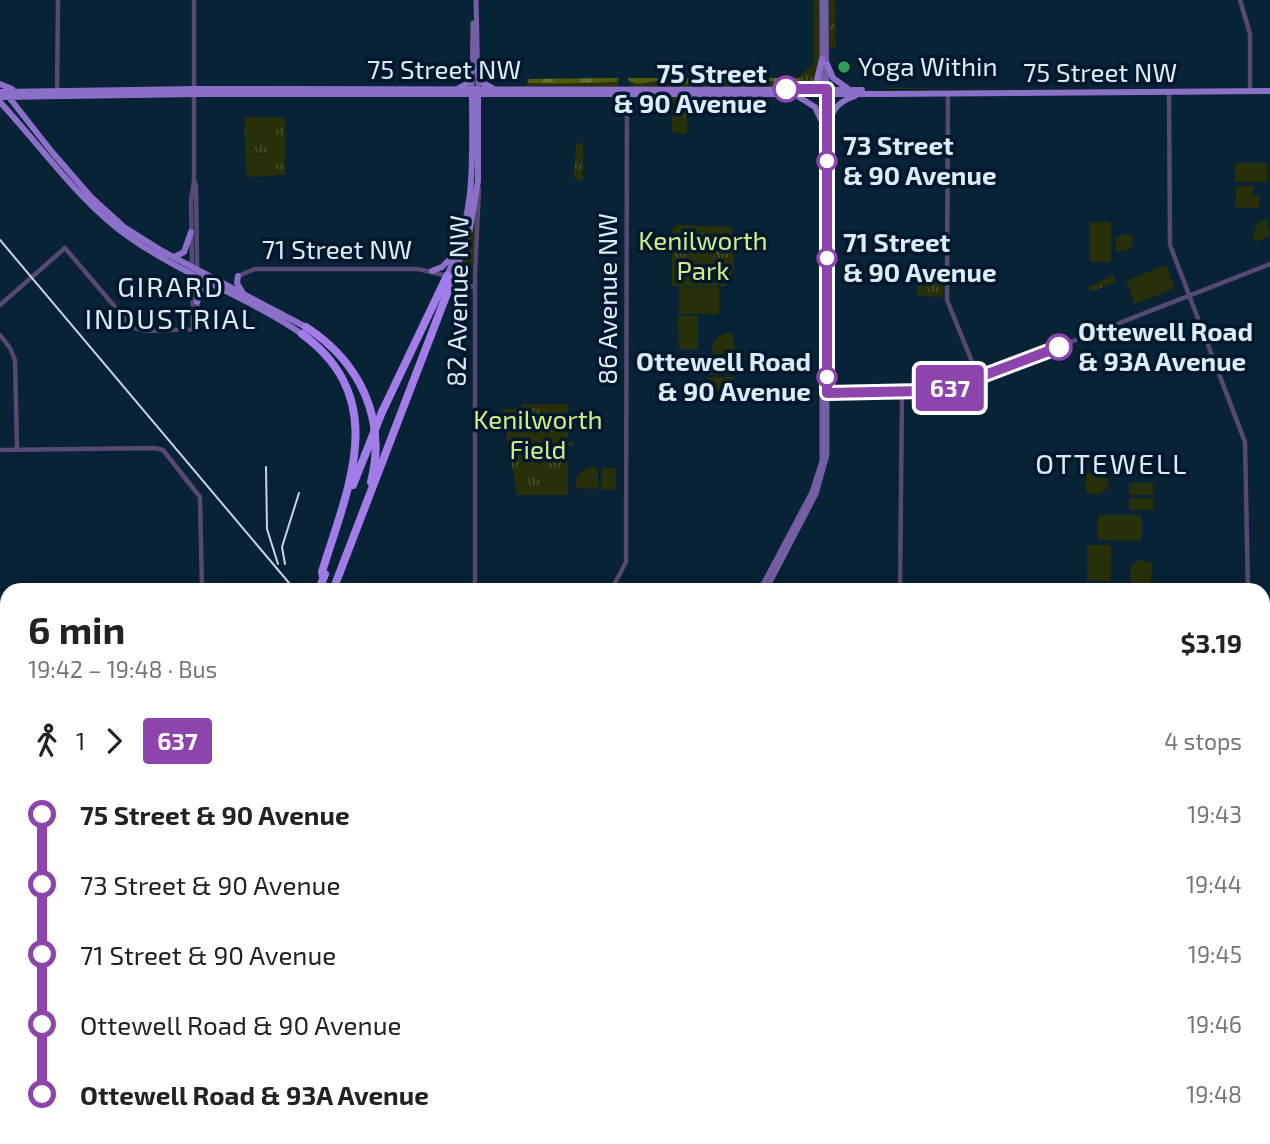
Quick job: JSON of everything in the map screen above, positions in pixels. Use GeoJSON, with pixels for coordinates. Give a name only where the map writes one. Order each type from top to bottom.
{"type":"FeatureCollection","features":[{"type":"Feature","properties":{"kind":"highway"},"geometry":{"type":"LineString","coordinates":[[321,583],[382,412],[450,277]]}},
{"type":"Feature","properties":{"kind":"highway"},"geometry":{"type":"LineString","coordinates":[[336,583],[450,277]]}},
{"type":"Feature","properties":{"kind":"highway"},"geometry":{"type":"LineString","coordinates":[[304,331],[338,370],[352,397],[356,416],[357,437],[353,468],[322,572],[323,578]]}},
{"type":"Feature","properties":{"kind":"highway"},"geometry":{"type":"LineString","coordinates":[[304,331],[329,343],[346,360],[363,386],[371,410],[376,451],[360,519]]}},
{"type":"Feature","properties":{"kind":"main road","name":"82 Avenue NW"},"geometry":{"type":"LineString","coordinates":[[450,277],[470,229],[478,181],[475,0]]}},
{"type":"Feature","properties":{"kind":"main road"},"geometry":{"type":"LineString","coordinates":[[764,583],[816,481],[822,453],[827,136],[824,0]]}},
{"type":"Feature","properties":{"kind":"main road"},"geometry":{"type":"LineString","coordinates":[[806,89],[816,84],[825,62]]}},
{"type":"Feature","properties":{"kind":"main road"},"geometry":{"type":"LineString","coordinates":[[825,62],[832,78],[852,90]]}},
{"type":"Feature","properties":{"kind":"main road"},"geometry":{"type":"LineString","coordinates":[[450,89],[461,88],[468,83],[475,68]]}},
{"type":"Feature","properties":{"kind":"main road"},"geometry":{"type":"LineString","coordinates":[[475,68],[483,84],[497,89]]}},
{"type":"Feature","properties":{"kind":"main road","name":"75 Street NW"},"geometry":{"type":"LineString","coordinates":[[2,94],[21,91],[57,93],[450,89],[475,92],[497,89],[787,94],[852,90],[888,93]]}},
{"type":"Feature","properties":{"kind":"main road","name":"75 Street NW"},"geometry":{"type":"LineString","coordinates":[[193,92],[806,89],[861,94],[1270,91]]}},
{"type":"Feature","properties":{"kind":"main road","name":"82 Avenue NW"},"geometry":{"type":"LineString","coordinates":[[450,277],[465,230],[471,192],[475,92]]}},
{"type":"Feature","properties":{"kind":"main road"},"geometry":{"type":"LineString","coordinates":[[770,583],[821,481],[827,453],[823,124],[825,92]]}},
{"type":"Feature","properties":{"kind":"main road","name":"75 Street NW"},"geometry":{"type":"LineString","coordinates":[[2,94],[37,96],[57,93]]}},
{"type":"Feature","properties":{"kind":"main road"},"geometry":{"type":"LineString","coordinates":[[2,94],[24,115],[52,152]]}},
{"type":"Feature","properties":{"kind":"main road"},"geometry":{"type":"LineString","coordinates":[[2,94],[106,212],[133,233],[194,271]]}},
{"type":"Feature","properties":{"kind":"main road"},"geometry":{"type":"LineString","coordinates":[[2,94],[88,201],[111,223],[139,244],[304,331]]}},
{"type":"Feature","properties":{"kind":"main road"},"geometry":{"type":"LineString","coordinates":[[787,94],[809,101],[823,124]]}},
{"type":"Feature","properties":{"kind":"main road"},"geometry":{"type":"LineString","coordinates":[[827,136],[830,117],[837,105],[845,99],[861,94]]}},
{"type":"Feature","properties":{"kind":"main road"},"geometry":{"type":"LineString","coordinates":[[24,115],[24,104],[37,96]]}},
{"type":"Feature","properties":{"kind":"main road"},"geometry":{"type":"LineString","coordinates":[[174,257],[186,249],[191,232]]}},
{"type":"Feature","properties":{"kind":"main road"},"geometry":{"type":"LineString","coordinates":[[432,271],[442,267],[458,250]]}},
{"type":"Feature","properties":{"kind":"main road"},"geometry":{"type":"LineString","coordinates":[[197,302],[202,289],[239,276]]}},
{"type":"Feature","properties":{"kind":"main road"},"geometry":{"type":"LineString","coordinates":[[239,276],[237,283],[244,294]]}},
{"type":"Feature","properties":{"kind":"main road"},"geometry":{"type":"LineString","coordinates":[[217,283],[244,294],[304,331]]}},
{"type":"Feature","properties":{"kind":"street"},"geometry":{"type":"LineString","coordinates":[[57,93],[58,0]]}},
{"type":"Feature","properties":{"kind":"street"},"geometry":{"type":"LineString","coordinates":[[194,0],[195,329]]}},
{"type":"Feature","properties":{"kind":"street"},"geometry":{"type":"LineString","coordinates":[[1240,0],[1250,34],[1250,91]]}},
{"type":"Feature","properties":{"kind":"street","name":"86 Avenue NW"},"geometry":{"type":"LineString","coordinates":[[615,583],[624,567],[626,547],[626,91]]}},
{"type":"Feature","properties":{"kind":"street"},"geometry":{"type":"LineString","coordinates":[[1169,92],[1169,240],[1173,257],[1245,442],[1248,583]]}},
{"type":"Feature","properties":{"kind":"street"},"geometry":{"type":"LineString","coordinates":[[948,93],[947,300],[979,379]]}},
{"type":"Feature","properties":{"kind":"street"},"geometry":{"type":"LineString","coordinates":[[194,180],[191,232],[197,302],[195,329]]}},
{"type":"Feature","properties":{"kind":"street","name":"82 Avenue NW"},"geometry":{"type":"LineString","coordinates":[[475,583],[475,269],[478,181]]}},
{"type":"Feature","properties":{"kind":"street"},"geometry":{"type":"LineString","coordinates":[[0,305],[65,248],[132,327],[145,331],[195,329]]}},
{"type":"Feature","properties":{"kind":"street"},"geometry":{"type":"LineString","coordinates":[[825,393],[939,390],[979,379],[1270,264]]}},
{"type":"Feature","properties":{"kind":"street","name":"71 Street NW"},"geometry":{"type":"LineString","coordinates":[[239,276],[253,269],[404,269],[432,271],[475,288]]}},
{"type":"Feature","properties":{"kind":"street"},"geometry":{"type":"LineString","coordinates":[[0,335],[12,352],[16,364],[17,449]]}},
{"type":"Feature","properties":{"kind":"street"},"geometry":{"type":"LineString","coordinates":[[900,583],[902,392]]}},
{"type":"Feature","properties":{"kind":"street"},"geometry":{"type":"LineString","coordinates":[[0,450],[159,449],[200,497],[202,583]]}},
{"type":"Feature","properties":{"kind":"green space"},"geometry":{"type":"Polygon","coordinates":[[[814,0],[820,0],[819,60],[816,82],[809,87],[632,88],[628,78],[798,78],[814,63],[814,0]]]}},
{"type":"Feature","properties":{"kind":"green space"},"geometry":{"type":"Polygon","coordinates":[[[829,0],[835,0],[836,49],[829,48],[829,0]]]}},
{"type":"Feature","properties":{"kind":"green space"},"geometry":{"type":"Polygon","coordinates":[[[618,78],[617,82],[528,83],[529,79],[618,78]]]}},
{"type":"Feature","properties":{"kind":"green space"},"geometry":{"type":"Polygon","coordinates":[[[620,78],[617,88],[526,86],[528,79],[620,78]]]}},
{"type":"Feature","properties":{"kind":"green space"},"geometry":{"type":"Polygon","coordinates":[[[628,78],[801,80],[796,82],[761,81],[751,84],[657,81],[638,84],[628,78]]]}},
{"type":"Feature","properties":{"kind":"green space"},"geometry":{"type":"Polygon","coordinates":[[[884,88],[1078,88],[884,89],[884,88]]]}},
{"type":"Feature","properties":{"kind":"green space"},"geometry":{"type":"Polygon","coordinates":[[[684,96],[687,99],[685,134],[672,132],[672,98],[684,96]]]}},
{"type":"Feature","properties":{"kind":"green space"},"geometry":{"type":"Polygon","coordinates":[[[244,117],[285,117],[285,175],[247,177],[244,117]]]}},
{"type":"Feature","properties":{"kind":"green space"},"geometry":{"type":"Polygon","coordinates":[[[576,142],[583,145],[581,181],[574,178],[576,142]]]}},
{"type":"Feature","properties":{"kind":"green space"},"geometry":{"type":"Polygon","coordinates":[[[1235,163],[1267,163],[1267,182],[1235,182],[1235,163]]]}},
{"type":"Feature","properties":{"kind":"green space"},"geometry":{"type":"Polygon","coordinates":[[[1238,186],[1254,186],[1252,195],[1259,195],[1259,208],[1235,208],[1238,186]]]}},
{"type":"Feature","properties":{"kind":"green space"},"geometry":{"type":"Polygon","coordinates":[[[478,206],[471,277],[467,280],[457,274],[478,206]]]}},
{"type":"Feature","properties":{"kind":"green space"},"geometry":{"type":"Polygon","coordinates":[[[1266,219],[1270,236],[1255,242],[1255,228],[1266,219]]]}},
{"type":"Feature","properties":{"kind":"green space"},"geometry":{"type":"Polygon","coordinates":[[[1090,222],[1111,222],[1111,262],[1090,262],[1090,222]]]}},
{"type":"Feature","properties":{"kind":"green space","name":"Kenilworth Park"},"geometry":{"type":"Polygon","coordinates":[[[677,225],[732,227],[734,267],[726,286],[672,286],[672,230],[677,225]]]}},
{"type":"Feature","properties":{"kind":"green space"},"geometry":{"type":"Polygon","coordinates":[[[1134,235],[1127,250],[1116,252],[1116,237],[1134,235]]]}},
{"type":"Feature","properties":{"kind":"green space"},"geometry":{"type":"Polygon","coordinates":[[[1166,265],[1175,288],[1135,304],[1126,281],[1166,265]]]}},
{"type":"Feature","properties":{"kind":"green space"},"geometry":{"type":"Polygon","coordinates":[[[942,269],[943,297],[917,296],[917,270],[942,269]]]}},
{"type":"Feature","properties":{"kind":"green space"},"geometry":{"type":"Polygon","coordinates":[[[1113,275],[1116,282],[1090,292],[1088,287],[1113,275]]]}},
{"type":"Feature","properties":{"kind":"green space"},"geometry":{"type":"Polygon","coordinates":[[[679,287],[719,287],[719,314],[679,314],[679,287]]]}},
{"type":"Feature","properties":{"kind":"green space"},"geometry":{"type":"Polygon","coordinates":[[[678,316],[698,316],[698,349],[679,349],[678,316]]]}},
{"type":"Feature","properties":{"kind":"green space"},"geometry":{"type":"Polygon","coordinates":[[[727,333],[733,334],[735,353],[712,354],[715,340],[727,333]]]}},
{"type":"Feature","properties":{"kind":"green space"},"geometry":{"type":"Polygon","coordinates":[[[708,361],[732,361],[732,374],[708,375],[708,361]]]}},
{"type":"Feature","properties":{"kind":"green space"},"geometry":{"type":"Polygon","coordinates":[[[708,377],[733,377],[733,390],[708,391],[708,377]]]}},
{"type":"Feature","properties":{"kind":"green space","name":"Kenilworth Field"},"geometry":{"type":"Polygon","coordinates":[[[523,404],[568,404],[568,444],[572,441],[574,443],[568,445],[568,495],[517,495],[502,409],[520,409],[523,404]]]}},
{"type":"Feature","properties":{"kind":"green space"},"geometry":{"type":"Polygon","coordinates":[[[591,467],[597,468],[599,487],[576,488],[579,474],[591,467]]]}},
{"type":"Feature","properties":{"kind":"green space"},"geometry":{"type":"Polygon","coordinates":[[[602,468],[616,468],[616,490],[602,490],[602,468]]]}},
{"type":"Feature","properties":{"kind":"green space"},"geometry":{"type":"Polygon","coordinates":[[[1105,470],[1109,483],[1105,491],[1098,495],[1086,492],[1086,473],[1105,470]]]}},
{"type":"Feature","properties":{"kind":"green space"},"geometry":{"type":"Polygon","coordinates":[[[1129,483],[1153,483],[1153,495],[1129,495],[1129,483]]]}},
{"type":"Feature","properties":{"kind":"green space"},"geometry":{"type":"Polygon","coordinates":[[[1129,498],[1153,498],[1153,510],[1129,510],[1129,498]]]}},
{"type":"Feature","properties":{"kind":"green space"},"geometry":{"type":"Polygon","coordinates":[[[1098,515],[1142,515],[1142,541],[1098,540],[1098,515]]]}},
{"type":"Feature","properties":{"kind":"green space"},"geometry":{"type":"Polygon","coordinates":[[[1087,545],[1111,545],[1111,581],[1087,581],[1087,545]]]}},
{"type":"Feature","properties":{"kind":"green space"},"geometry":{"type":"Polygon","coordinates":[[[1140,560],[1152,563],[1151,583],[1132,583],[1131,565],[1140,560]]]}},
{"type":"Feature","properties":{"kind":"railway"},"geometry":{"type":"LineString","coordinates":[[0,240],[289,583]]}},
{"type":"Feature","properties":{"kind":"railway"},"geometry":{"type":"LineString","coordinates":[[266,467],[267,529],[278,564]]}},
{"type":"Feature","properties":{"kind":"railway"},"geometry":{"type":"LineString","coordinates":[[285,564],[282,547],[299,493]]}},
{"type":"Feature","properties":{"kind":"bus line","name":"637"},"geometry":{"type":"LineString","coordinates":[[786,89],[827,89],[827,393],[939,390],[967,384],[1059,347]]}},
{"type":"Feature","properties":{"kind":"place","name":"Yoga Within"},"geometry":{"type":"Point","coordinates":[844,67]}},
{"type":"Feature","properties":{"kind":"place","name":"75 Street & 90 Avenue"},"geometry":{"type":"Point","coordinates":[786,89]}},
{"type":"Feature","properties":{"kind":"place","name":"73 Street & 90 Avenue"},"geometry":{"type":"Point","coordinates":[827,161]}},
{"type":"Feature","properties":{"kind":"place","name":"71 Street & 90 Avenue"},"geometry":{"type":"Point","coordinates":[827,258]}},
{"type":"Feature","properties":{"kind":"place","name":"Ottewell Road & 93A Avenue"},"geometry":{"type":"Point","coordinates":[1059,347]}},
{"type":"Feature","properties":{"kind":"place","name":"Ottewell Road & 90 Avenue"},"geometry":{"type":"Point","coordinates":[827,377]}},
{"type":"Feature","properties":{"kind":"district","name":"GIRARD INDUSTRIAL"},"geometry":{"type":"Point","coordinates":[171,303]}},
{"type":"Feature","properties":{"kind":"district","name":"OTTEWELL"},"geometry":{"type":"Point","coordinates":[1112,464]}}]}
